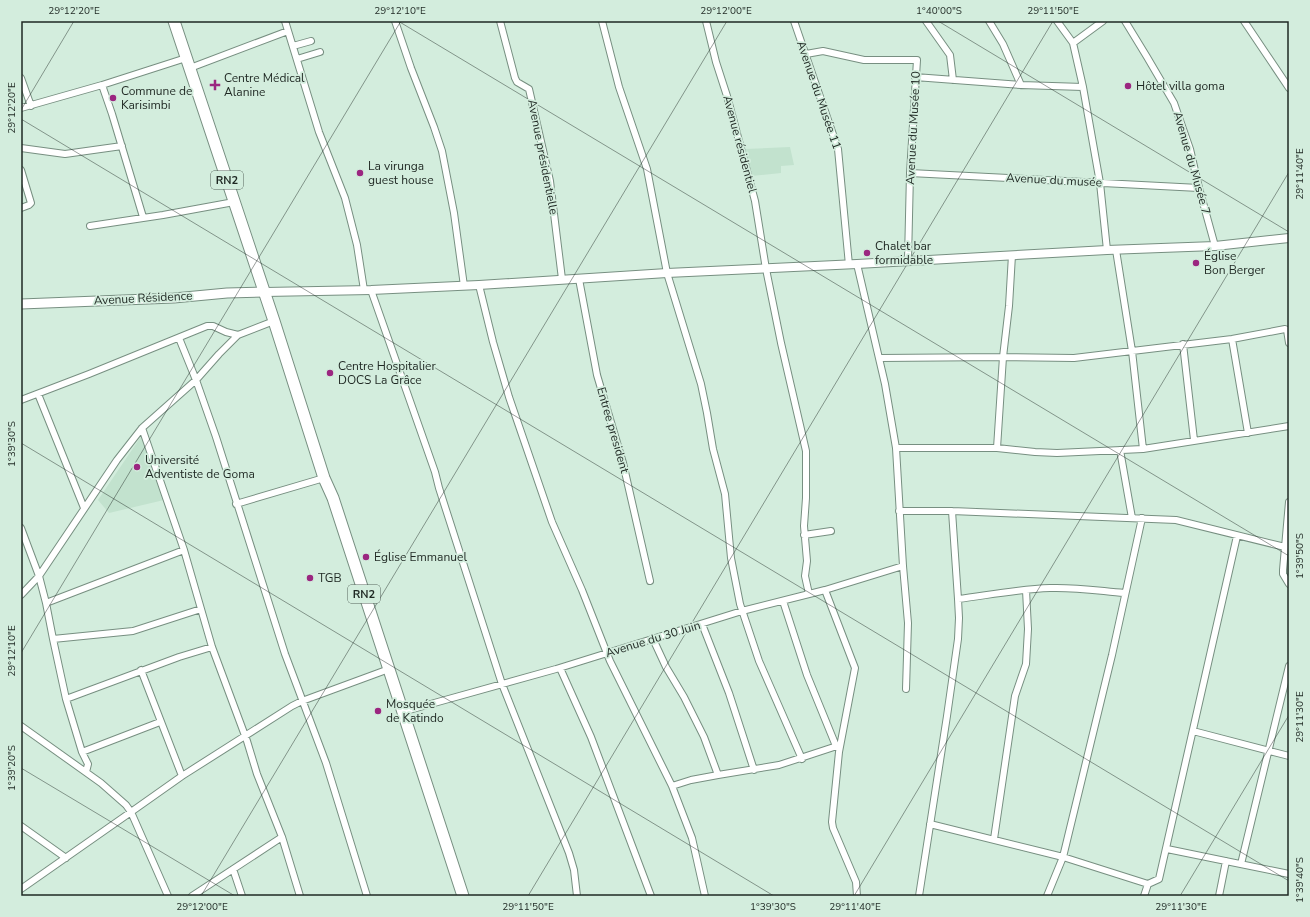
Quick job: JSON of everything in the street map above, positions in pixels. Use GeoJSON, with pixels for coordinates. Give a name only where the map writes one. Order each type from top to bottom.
{"type":"FeatureCollection","features":[{"type":"Feature","properties":{"kind":"highway","name":"RN2"},"geometry":{"type":"LineString","coordinates":[[174,21],[265,292],[324,478],[333,498],[463,896]]}},
{"type":"Feature","properties":{"kind":"main road","name":"Avenue Résidence"},"geometry":{"type":"LineString","coordinates":[[21,304],[174,298],[227,293],[265,292]]}},
{"type":"Feature","properties":{"kind":"street"},"geometry":{"type":"LineString","coordinates":[[285,21],[319,132],[345,198],[356,238],[367,290],[435,472],[502,684],[569,853],[574,870],[577,896]]}},
{"type":"Feature","properties":{"kind":"street"},"geometry":{"type":"LineString","coordinates":[[395,21],[442,151],[454,214],[464,286]]}},
{"type":"Feature","properties":{"kind":"street","name":"Avenue présidentielle"},"geometry":{"type":"LineString","coordinates":[[500,21],[515,78],[517,82],[529,89],[535,111],[550,181],[562,279]]}},
{"type":"Feature","properties":{"kind":"street"},"geometry":{"type":"LineString","coordinates":[[602,21],[619,87],[647,169],[667,273],[701,384],[713,449],[724,494],[731,558],[737,594],[759,660],[802,759]]}},
{"type":"Feature","properties":{"kind":"street","name":"Avenue résidentiel"},"geometry":{"type":"LineString","coordinates":[[706,21],[755,200],[766,269],[806,451],[804,535],[806,561],[805,576],[809,594]]}},
{"type":"Feature","properties":{"kind":"street","name":"Avenue du Musée 11"},"geometry":{"type":"LineString","coordinates":[[794,21],[838,148],[853,264],[880,358],[896,448],[899,511],[909,632],[906,689]]}},
{"type":"Feature","properties":{"kind":"street"},"geometry":{"type":"LineString","coordinates":[[926,21],[950,55],[953,80]]}},
{"type":"Feature","properties":{"kind":"street"},"geometry":{"type":"LineString","coordinates":[[989,21],[1003,44],[1021,85]]}},
{"type":"Feature","properties":{"kind":"street"},"geometry":{"type":"LineString","coordinates":[[1057,21],[1073,43],[1083,87],[1112,250],[1132,351],[1143,449]]}},
{"type":"Feature","properties":{"kind":"street"},"geometry":{"type":"LineString","coordinates":[[1073,43],[1103,21]]}},
{"type":"Feature","properties":{"kind":"street","name":"Avenue du Musée 7"},"geometry":{"type":"LineString","coordinates":[[1125,21],[1148,57],[1174,103],[1190,149],[1215,246]]}},
{"type":"Feature","properties":{"kind":"street"},"geometry":{"type":"LineString","coordinates":[[1244,21],[1289,88]]}},
{"type":"Feature","properties":{"kind":"street"},"geometry":{"type":"LineString","coordinates":[[21,108],[188,63],[288,31]]}},
{"type":"Feature","properties":{"kind":"street"},"geometry":{"type":"LineString","coordinates":[[293,46],[311,41]]}},
{"type":"Feature","properties":{"kind":"street","name":"Avenue du Musée 10"},"geometry":{"type":"LineString","coordinates":[[806,54],[823,51],[864,60],[916,59],[917,61],[910,173],[908,260]]}},
{"type":"Feature","properties":{"kind":"street"},"geometry":{"type":"LineString","coordinates":[[297,59],[320,52]]}},
{"type":"Feature","properties":{"kind":"street"},"geometry":{"type":"LineString","coordinates":[[915,77],[1021,85],[1083,87]]}},
{"type":"Feature","properties":{"kind":"street"},"geometry":{"type":"LineString","coordinates":[[21,78],[31,106]]}},
{"type":"Feature","properties":{"kind":"street"},"geometry":{"type":"LineString","coordinates":[[102,85],[143,217]]}},
{"type":"Feature","properties":{"kind":"street"},"geometry":{"type":"LineString","coordinates":[[21,148],[65,154],[122,146]]}},
{"type":"Feature","properties":{"kind":"street"},"geometry":{"type":"LineString","coordinates":[[21,170],[31,203],[21,208]]}},
{"type":"Feature","properties":{"kind":"street","name":"Avenue du musée"},"geometry":{"type":"LineString","coordinates":[[910,173],[1199,188]]}},
{"type":"Feature","properties":{"kind":"street"},"geometry":{"type":"LineString","coordinates":[[90,226],[234,202]]}},
{"type":"Feature","properties":{"kind":"street"},"geometry":{"type":"LineString","coordinates":[[265,292],[464,286],[562,279],[766,269],[908,260],[1215,246],[1289,238]]}},
{"type":"Feature","properties":{"kind":"street"},"geometry":{"type":"LineString","coordinates":[[997,448],[1012,255]]}},
{"type":"Feature","properties":{"kind":"street","name":"Entree president"},"geometry":{"type":"LineString","coordinates":[[579,279],[597,375],[623,463],[650,581]]}},
{"type":"Feature","properties":{"kind":"street"},"geometry":{"type":"LineString","coordinates":[[479,285],[509,397],[552,522],[582,590],[606,653],[672,786],[692,838],[705,896]]}},
{"type":"Feature","properties":{"kind":"street"},"geometry":{"type":"LineString","coordinates":[[21,595],[39,576],[117,460],[142,428],[196,380],[238,335],[274,321]]}},
{"type":"Feature","properties":{"kind":"street"},"geometry":{"type":"LineString","coordinates":[[21,400],[207,326],[213,326],[226,332],[238,335]]}},
{"type":"Feature","properties":{"kind":"street"},"geometry":{"type":"LineString","coordinates":[[880,358],[1074,358],[1232,339],[1285,329],[1289,342]]}},
{"type":"Feature","properties":{"kind":"street"},"geometry":{"type":"LineString","coordinates":[[179,338],[196,380],[216,437],[236,504],[285,654],[326,763],[367,896]]}},
{"type":"Feature","properties":{"kind":"street"},"geometry":{"type":"LineString","coordinates":[[1232,339],[1248,432]]}},
{"type":"Feature","properties":{"kind":"street"},"geometry":{"type":"LineString","coordinates":[[1183,344],[1194,440]]}},
{"type":"Feature","properties":{"kind":"street"},"geometry":{"type":"LineString","coordinates":[[38,394],[84,508]]}},
{"type":"Feature","properties":{"kind":"street"},"geometry":{"type":"LineString","coordinates":[[896,448],[997,448],[1050,452],[1143,449],[1289,426]]}},
{"type":"Feature","properties":{"kind":"street"},"geometry":{"type":"LineString","coordinates":[[142,428],[184,550],[212,647],[245,736],[257,774],[282,837],[300,896]]}},
{"type":"Feature","properties":{"kind":"street"},"geometry":{"type":"LineString","coordinates":[[1120,450],[1132,518]]}},
{"type":"Feature","properties":{"kind":"street"},"geometry":{"type":"LineString","coordinates":[[236,504],[324,478]]}},
{"type":"Feature","properties":{"kind":"street"},"geometry":{"type":"LineString","coordinates":[[1289,502],[1283,574],[1289,584]]}},
{"type":"Feature","properties":{"kind":"street"},"geometry":{"type":"LineString","coordinates":[[899,511],[952,511],[1176,520],[1285,547]]}},
{"type":"Feature","properties":{"kind":"street"},"geometry":{"type":"LineString","coordinates":[[918,896],[956,662],[959,618],[952,511]]}},
{"type":"Feature","properties":{"kind":"street"},"geometry":{"type":"LineString","coordinates":[[1047,896],[1063,857],[1108,670],[1142,518]]}},
{"type":"Feature","properties":{"kind":"street"},"geometry":{"type":"LineString","coordinates":[[21,528],[39,576],[66,699],[82,752],[88,764],[86,772]]}},
{"type":"Feature","properties":{"kind":"street"},"geometry":{"type":"LineString","coordinates":[[804,535],[831,531]]}},
{"type":"Feature","properties":{"kind":"street"},"geometry":{"type":"LineString","coordinates":[[930,824],[1063,857],[1148,884],[1159,879],[1237,536]]}},
{"type":"Feature","properties":{"kind":"street"},"geometry":{"type":"LineString","coordinates":[[46,603],[184,550]]}},
{"type":"Feature","properties":{"kind":"street","name":"Avenue du 30 Juin"},"geometry":{"type":"LineString","coordinates":[[402,712],[560,668],[742,611],[825,590],[903,566]]}},
{"type":"Feature","properties":{"kind":"street"},"geometry":{"type":"LineString","coordinates":[[958,599],[1052,588],[1124,593]]}},
{"type":"Feature","properties":{"kind":"street"},"geometry":{"type":"LineString","coordinates":[[825,590],[855,668],[838,746],[832,822],[833,828],[856,882],[857,896]]}},
{"type":"Feature","properties":{"kind":"street"},"geometry":{"type":"LineString","coordinates":[[994,839],[1015,696],[1026,664],[1028,629],[1026,590]]}},
{"type":"Feature","properties":{"kind":"street"},"geometry":{"type":"LineString","coordinates":[[783,601],[807,675],[838,746]]}},
{"type":"Feature","properties":{"kind":"street"},"geometry":{"type":"LineString","coordinates":[[53,639],[133,631],[201,609]]}},
{"type":"Feature","properties":{"kind":"street"},"geometry":{"type":"LineString","coordinates":[[702,624],[729,693],[754,770]]}},
{"type":"Feature","properties":{"kind":"street"},"geometry":{"type":"LineString","coordinates":[[653,639],[666,667],[684,697],[697,724],[718,775]]}},
{"type":"Feature","properties":{"kind":"street"},"geometry":{"type":"LineString","coordinates":[[66,699],[179,656],[212,647]]}},
{"type":"Feature","properties":{"kind":"street"},"geometry":{"type":"LineString","coordinates":[[1241,864],[1270,751],[1289,666]]}},
{"type":"Feature","properties":{"kind":"street"},"geometry":{"type":"LineString","coordinates":[[560,668],[591,737],[651,896]]}},
{"type":"Feature","properties":{"kind":"street"},"geometry":{"type":"LineString","coordinates":[[21,889],[182,776],[277,715],[302,701],[389,669]]}},
{"type":"Feature","properties":{"kind":"street"},"geometry":{"type":"LineString","coordinates":[[141,670],[182,776]]}},
{"type":"Feature","properties":{"kind":"street"},"geometry":{"type":"LineString","coordinates":[[82,752],[160,722]]}},
{"type":"Feature","properties":{"kind":"street"},"geometry":{"type":"LineString","coordinates":[[21,726],[114,793],[126,805],[132,812],[168,896]]}},
{"type":"Feature","properties":{"kind":"street"},"geometry":{"type":"LineString","coordinates":[[1193,731],[1289,756]]}},
{"type":"Feature","properties":{"kind":"street"},"geometry":{"type":"LineString","coordinates":[[672,786],[691,780],[779,766],[838,746]]}},
{"type":"Feature","properties":{"kind":"street"},"geometry":{"type":"LineString","coordinates":[[21,826],[66,858]]}},
{"type":"Feature","properties":{"kind":"street"},"geometry":{"type":"LineString","coordinates":[[192,896],[282,837]]}},
{"type":"Feature","properties":{"kind":"street"},"geometry":{"type":"LineString","coordinates":[[1167,849],[1289,874]]}},
{"type":"Feature","properties":{"kind":"street"},"geometry":{"type":"LineString","coordinates":[[1219,896],[1226,861]]}},
{"type":"Feature","properties":{"kind":"street"},"geometry":{"type":"LineString","coordinates":[[233,869],[242,896]]}},
{"type":"Feature","properties":{"kind":"street"},"geometry":{"type":"LineString","coordinates":[[1144,896],[1148,884]]}},
{"type":"Feature","properties":{"kind":"shaded area"},"geometry":{"type":"Polygon","coordinates":[[[790,147],[794,165],[781,166],[781,173],[751,176],[745,149],[790,147]]]}},
{"type":"Feature","properties":{"kind":"shaded area","name":"Université Adventiste de Goma"},"geometry":{"type":"Polygon","coordinates":[[[142,435],[164,500],[109,513],[98,500],[142,435]]]}},
{"type":"Feature","properties":{"kind":"place","name":"Centre Médical Alanine"},"geometry":{"type":"Point","coordinates":[215,85]}},
{"type":"Feature","properties":{"kind":"place","name":"Hôtel villa goma"},"geometry":{"type":"Point","coordinates":[1128,86]}},
{"type":"Feature","properties":{"kind":"place","name":"Commune de Karisimbi"},"geometry":{"type":"Point","coordinates":[113,98]}},
{"type":"Feature","properties":{"kind":"place","name":"La virunga guest house"},"geometry":{"type":"Point","coordinates":[360,173]}},
{"type":"Feature","properties":{"kind":"place","name":"Chalet bar formidable"},"geometry":{"type":"Point","coordinates":[867,253]}},
{"type":"Feature","properties":{"kind":"place","name":"Église Bon Berger"},"geometry":{"type":"Point","coordinates":[1196,263]}},
{"type":"Feature","properties":{"kind":"place","name":"Centre Hospitalier DOCS La Grâce"},"geometry":{"type":"Point","coordinates":[330,373]}},
{"type":"Feature","properties":{"kind":"place","name":"Université Adventiste de Goma"},"geometry":{"type":"Point","coordinates":[137,467]}},
{"type":"Feature","properties":{"kind":"place","name":"Église Emmanuel"},"geometry":{"type":"Point","coordinates":[366,557]}},
{"type":"Feature","properties":{"kind":"place","name":"TGB"},"geometry":{"type":"Point","coordinates":[310,578]}},
{"type":"Feature","properties":{"kind":"place","name":"Mosquée de Katindo"},"geometry":{"type":"Point","coordinates":[378,711]}}]}
